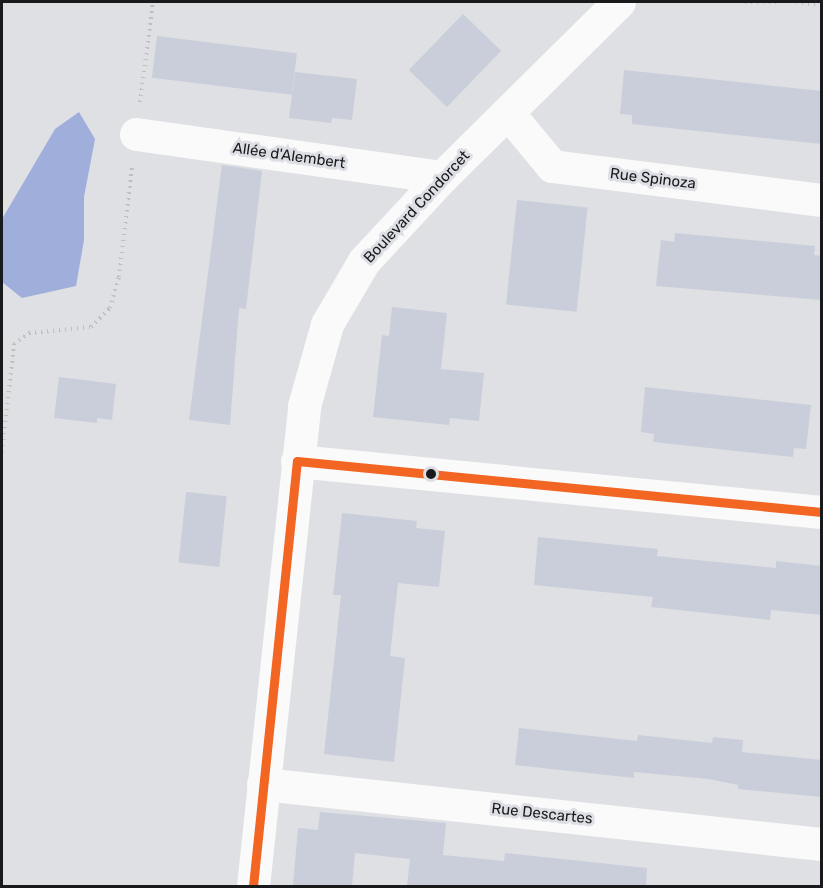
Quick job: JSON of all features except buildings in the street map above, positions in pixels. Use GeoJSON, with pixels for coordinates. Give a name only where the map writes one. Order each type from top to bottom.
{"type":"FeatureCollection","features":[{"type":"Feature","properties":{"kind":"street","name":"Boulevard Condorcet"},"geometry":{"type":"LineString","coordinates":[[253,886],[304,406],[327,324],[364,261],[442,177],[619,2]]}},
{"type":"Feature","properties":{"kind":"street","name":"Rue Spinoza"},"geometry":{"type":"LineString","coordinates":[[508,113],[552,166],[822,200]]}},
{"type":"Feature","properties":{"kind":"street","name":"Allée d'Alembert"},"geometry":{"type":"LineString","coordinates":[[136,134],[442,177]]}},
{"type":"Feature","properties":{"kind":"street"},"geometry":{"type":"LineString","coordinates":[[297,461],[822,512]]}},
{"type":"Feature","properties":{"kind":"street","name":"Rue Descartes"},"geometry":{"type":"LineString","coordinates":[[264,783],[822,844]]}},
{"type":"Feature","properties":{"kind":"path"},"geometry":{"type":"LineString","coordinates":[[2,452],[14,344],[29,333],[91,327],[110,308],[119,277],[153,2]]}},
{"type":"Feature","properties":{"kind":"path"},"geometry":{"type":"LineString","coordinates":[[745,2],[778,2]]}},
{"type":"Feature","properties":{"kind":"path"},"geometry":{"type":"LineString","coordinates":[[796,2],[822,5]]}},
{"type":"Feature","properties":{"kind":"water"},"geometry":{"type":"Polygon","coordinates":[[[79,112],[95,139],[84,197],[84,240],[76,286],[22,298],[2,282],[2,219],[55,129],[79,112]]]}},
{"type":"Feature","properties":{"kind":"transit line"},"geometry":{"type":"LineString","coordinates":[[297,461],[822,512]]}},
{"type":"Feature","properties":{"kind":"transit line"},"geometry":{"type":"LineString","coordinates":[[253,886],[297,461]]}}]}
